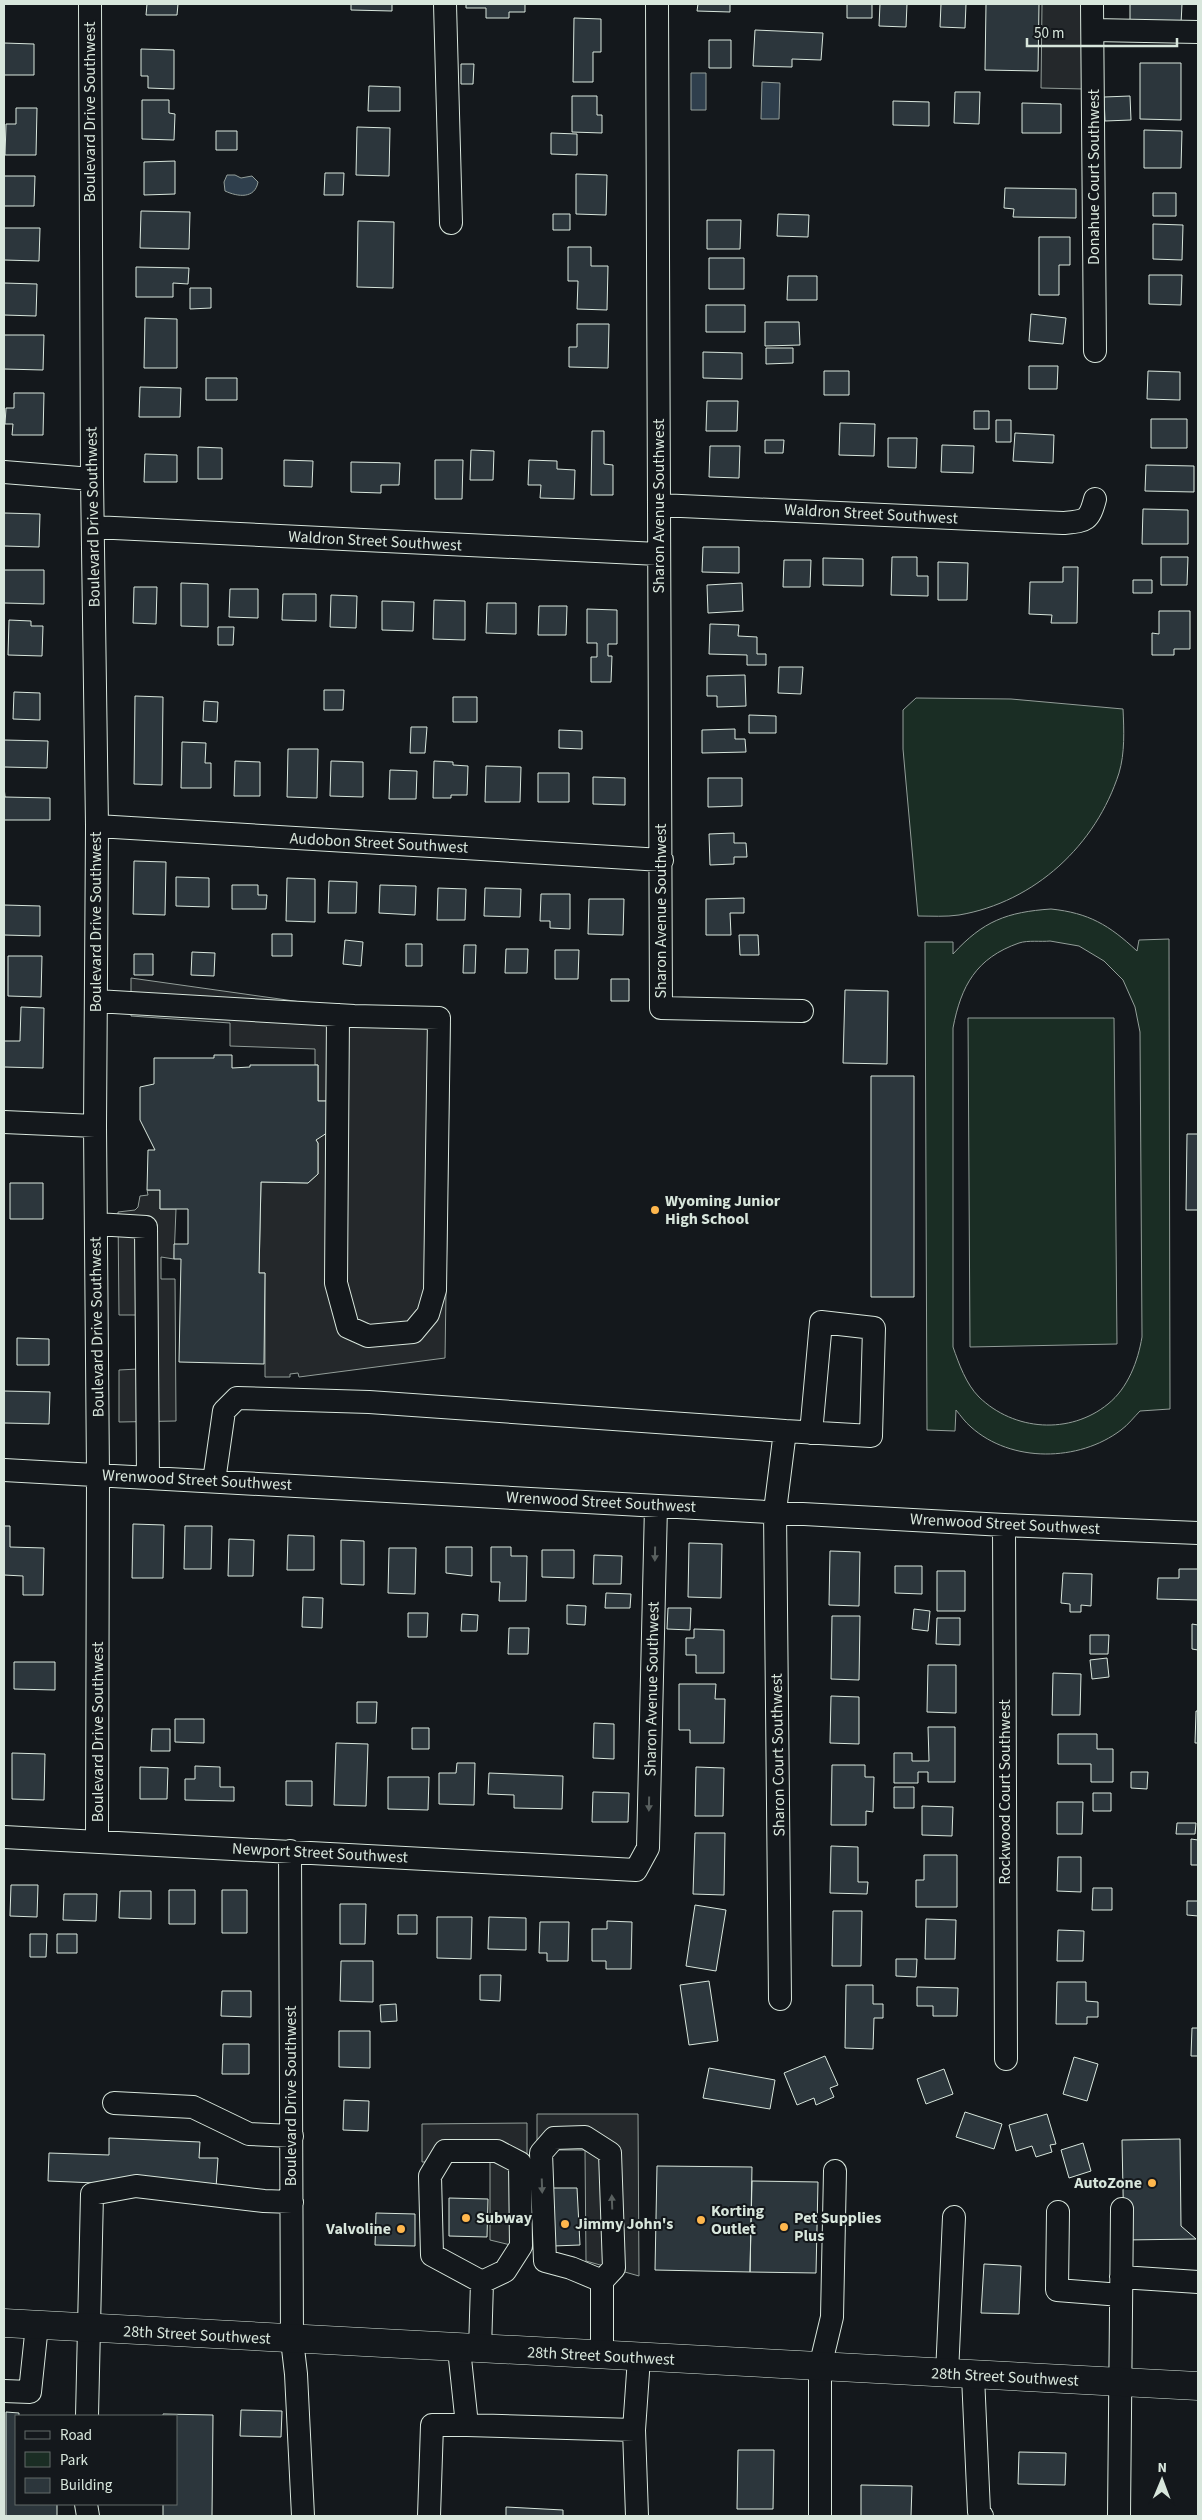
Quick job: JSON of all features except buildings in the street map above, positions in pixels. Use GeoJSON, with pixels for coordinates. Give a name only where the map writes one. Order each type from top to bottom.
{"type":"FeatureCollection","features":[{"type":"Feature","properties":{"kind":"main road","name":"28th Street Southwest"},"geometry":{"type":"LineString","coordinates":[[4,2323],[973,2376],[1198,2386]]}},
{"type":"Feature","properties":{"kind":"street","name":"Boulevard Drive Southwest"},"geometry":{"type":"LineString","coordinates":[[90,4],[92,479],[97,826],[95,1126],[98,1475],[97,1841]]}},
{"type":"Feature","properties":{"kind":"street"},"geometry":{"type":"LineString","coordinates":[[445,4],[451,223]]}},
{"type":"Feature","properties":{"kind":"street","name":"Sharon Avenue Southwest"},"geometry":{"type":"LineString","coordinates":[[657,4],[658,554],[662,860],[661,1008],[802,1011]]}},
{"type":"Feature","properties":{"kind":"street","name":"Donahue Court Southwest"},"geometry":{"type":"LineString","coordinates":[[1092,4],[1095,351]]}},
{"type":"Feature","properties":{"kind":"street"},"geometry":{"type":"LineString","coordinates":[[1093,30],[1198,32]]}},
{"type":"Feature","properties":{"kind":"street"},"geometry":{"type":"LineString","coordinates":[[4,472],[92,479]]}},
{"type":"Feature","properties":{"kind":"street","name":"Waldron Street Southwest"},"geometry":{"type":"LineString","coordinates":[[659,505],[1063,523],[1084,521],[1090,516],[1095,499]]}},
{"type":"Feature","properties":{"kind":"street","name":"Waldron Street Southwest"},"geometry":{"type":"LineString","coordinates":[[93,527],[658,554]]}},
{"type":"Feature","properties":{"kind":"street","name":"Audobon Street Southwest"},"geometry":{"type":"LineString","coordinates":[[97,826],[662,860]]}},
{"type":"Feature","properties":{"kind":"street"},"geometry":{"type":"LineString","coordinates":[[96,1001],[338,1015],[439,1018],[435,1290],[428,1314],[413,1332],[368,1336],[348,1327],[336,1283],[338,1015]]}},
{"type":"Feature","properties":{"kind":"street"},"geometry":{"type":"LineString","coordinates":[[4,1122],[95,1126]]}},
{"type":"Feature","properties":{"kind":"street"},"geometry":{"type":"LineString","coordinates":[[96,1224],[146,1227],[148,1478]]}},
{"type":"Feature","properties":{"kind":"street"},"geometry":{"type":"LineString","coordinates":[[214,1481],[224,1411],[237,1398],[369,1402],[811,1433],[870,1436],[874,1328],[821,1322],[811,1433]]}},
{"type":"Feature","properties":{"kind":"street","name":"Sharon Court Southwest"},"geometry":{"type":"LineString","coordinates":[[780,1999],[775,1512],[785,1431]]}},
{"type":"Feature","properties":{"kind":"street","name":"Wrenwood Street Southwest"},"geometry":{"type":"LineString","coordinates":[[4,1470],[1004,1525],[1198,1533]]}},
{"type":"Feature","properties":{"kind":"street","name":"Sharon Avenue Southwest"},"geometry":{"type":"LineString","coordinates":[[636,1870],[648,1848],[656,1506]]}},
{"type":"Feature","properties":{"kind":"street","name":"Rockwood Court Southwest"},"geometry":{"type":"LineString","coordinates":[[1004,1525],[1006,2059]]}},
{"type":"Feature","properties":{"kind":"street","name":"Newport Street Southwest"},"geometry":{"type":"LineString","coordinates":[[4,1837],[636,1870]]}},
{"type":"Feature","properties":{"kind":"street","name":"Boulevard Drive Southwest"},"geometry":{"type":"LineString","coordinates":[[290,1851],[292,2340],[296,2374],[303,2516]]}},
{"type":"Feature","properties":{"kind":"street"},"geometry":{"type":"LineString","coordinates":[[114,2103],[192,2107],[249,2134],[292,2136]]}},
{"type":"Feature","properties":{"kind":"street"},"geometry":{"type":"LineString","coordinates":[[602,2281],[571,2268],[545,2261],[541,2153],[554,2138],[585,2137],[610,2153],[614,2268],[602,2281],[602,2356]]}},
{"type":"Feature","properties":{"kind":"street"},"geometry":{"type":"LineString","coordinates":[[445,2151],[497,2152],[520,2163],[521,2246],[505,2271],[482,2282],[432,2255],[430,2176],[445,2151]]}},
{"type":"Feature","properties":{"kind":"street"},"geometry":{"type":"LineString","coordinates":[[820,2516],[820,2367],[832,2317],[835,2171]]}},
{"type":"Feature","properties":{"kind":"street"},"geometry":{"type":"LineString","coordinates":[[88,2415],[92,2194],[136,2186],[264,2201],[292,2202]]}},
{"type":"Feature","properties":{"kind":"street"},"geometry":{"type":"LineString","coordinates":[[1120,2516],[1119,2383],[1122,2209]]}},
{"type":"Feature","properties":{"kind":"street"},"geometry":{"type":"LineString","coordinates":[[1058,2212],[1057,2290],[1198,2282]]}},
{"type":"Feature","properties":{"kind":"street"},"geometry":{"type":"LineString","coordinates":[[947,2374],[954,2218]]}},
{"type":"Feature","properties":{"kind":"street"},"geometry":{"type":"LineString","coordinates":[[467,2425],[470,2349],[482,2282]]}},
{"type":"Feature","properties":{"kind":"street"},"geometry":{"type":"LineString","coordinates":[[4,2391],[30,2392],[36,2326]]}},
{"type":"Feature","properties":{"kind":"street"},"geometry":{"type":"LineString","coordinates":[[637,2516],[634,2430],[638,2358]]}},
{"type":"Feature","properties":{"kind":"street"},"geometry":{"type":"LineString","coordinates":[[973,2376],[979,2512],[982,2516]]}},
{"type":"Feature","properties":{"kind":"street"},"geometry":{"type":"LineString","coordinates":[[429,2516],[432,2425],[634,2430]]}},
{"type":"Feature","properties":{"kind":"green space"},"geometry":{"type":"Polygon","coordinates":[[[916,698],[1011,699],[1123,709],[1124,741],[1121,765],[1109,799],[1095,824],[1059,866],[1037,883],[1013,897],[987,908],[959,915],[918,916],[903,749],[903,710],[916,698]]]}},
{"type":"Feature","properties":{"kind":"green space"},"geometry":{"type":"Polygon","coordinates":[[[1051,909],[1088,917],[1108,927],[1137,951],[1139,940],[1169,939],[1170,1409],[1140,1411],[1124,1428],[1104,1441],[1066,1453],[1045,1454],[1005,1447],[987,1439],[969,1425],[956,1410],[955,1431],[927,1430],[925,942],[953,942],[953,954],[975,933],[997,920],[1035,910],[1051,909]],[[1050,941],[1019,943],[1004,949],[981,965],[973,975],[961,999],[953,1028],[953,1347],[960,1367],[974,1392],[979,1397],[1009,1417],[1042,1425],[1077,1421],[1093,1414],[1115,1398],[1131,1374],[1142,1337],[1140,1032],[1135,1007],[1123,980],[1104,961],[1079,946],[1050,941]]]}},
{"type":"Feature","properties":{"kind":"green space"},"geometry":{"type":"Polygon","coordinates":[[[968,1018],[1114,1018],[1117,1344],[970,1347],[968,1018]]]}},
{"type":"Feature","properties":{"kind":"shaded area"},"geometry":{"type":"Polygon","coordinates":[[[1042,4],[1086,4],[1084,89],[1041,88],[1042,4]]]}},
{"type":"Feature","properties":{"kind":"shaded area"},"geometry":{"type":"Polygon","coordinates":[[[131,978],[450,1023],[445,1358],[299,1377],[298,1373],[290,1374],[290,1377],[265,1377],[265,1273],[259,1273],[261,1182],[308,1183],[318,1174],[318,1143],[316,1140],[330,1101],[318,1101],[318,1065],[315,1065],[315,1049],[230,1046],[230,1023],[131,1016],[131,978]]]}},
{"type":"Feature","properties":{"kind":"shaded area"},"geometry":{"type":"Polygon","coordinates":[[[147,1190],[160,1190],[160,1209],[176,1209],[174,1259],[161,1257],[161,1279],[175,1279],[176,1421],[119,1422],[119,1370],[138,1369],[138,1315],[119,1315],[118,1212],[135,1210],[138,1207],[140,1196],[148,1195],[147,1190]]]}},
{"type":"Feature","properties":{"kind":"shaded area"},"geometry":{"type":"Polygon","coordinates":[[[537,2114],[638,2114],[639,2276],[586,2261],[585,2150],[537,2150],[537,2114]]]}},
{"type":"Feature","properties":{"kind":"shaded area"},"geometry":{"type":"Polygon","coordinates":[[[527,2123],[527,2249],[490,2240],[490,2162],[422,2162],[422,2124],[527,2123]]]}},
{"type":"Feature","properties":{"kind":"water"},"geometry":{"type":"Polygon","coordinates":[[[691,73],[706,73],[706,110],[691,110],[691,73]]]}},
{"type":"Feature","properties":{"kind":"water"},"geometry":{"type":"Polygon","coordinates":[[[762,82],[780,83],[779,119],[761,119],[762,82]]]}},
{"type":"Feature","properties":{"kind":"water"},"geometry":{"type":"Polygon","coordinates":[[[227,175],[235,175],[241,178],[252,176],[258,182],[256,188],[250,194],[245,195],[235,195],[225,191],[224,182],[227,175]]]}},
{"type":"Feature","properties":{"kind":"place","name":"Wyoming Junior High School"},"geometry":{"type":"Point","coordinates":[655,1210]}},
{"type":"Feature","properties":{"kind":"place","name":"AutoZone"},"geometry":{"type":"Point","coordinates":[1152,2183]}},
{"type":"Feature","properties":{"kind":"place","name":"Subway"},"geometry":{"type":"Point","coordinates":[466,2218]}},
{"type":"Feature","properties":{"kind":"place","name":"Korting Outlet"},"geometry":{"type":"Point","coordinates":[701,2220]}},
{"type":"Feature","properties":{"kind":"place","name":"Jimmy John's"},"geometry":{"type":"Point","coordinates":[565,2224]}},
{"type":"Feature","properties":{"kind":"place","name":"Pet Supplies Plus"},"geometry":{"type":"Point","coordinates":[784,2227]}},
{"type":"Feature","properties":{"kind":"place","name":"Valvoline"},"geometry":{"type":"Point","coordinates":[401,2229]}}]}
